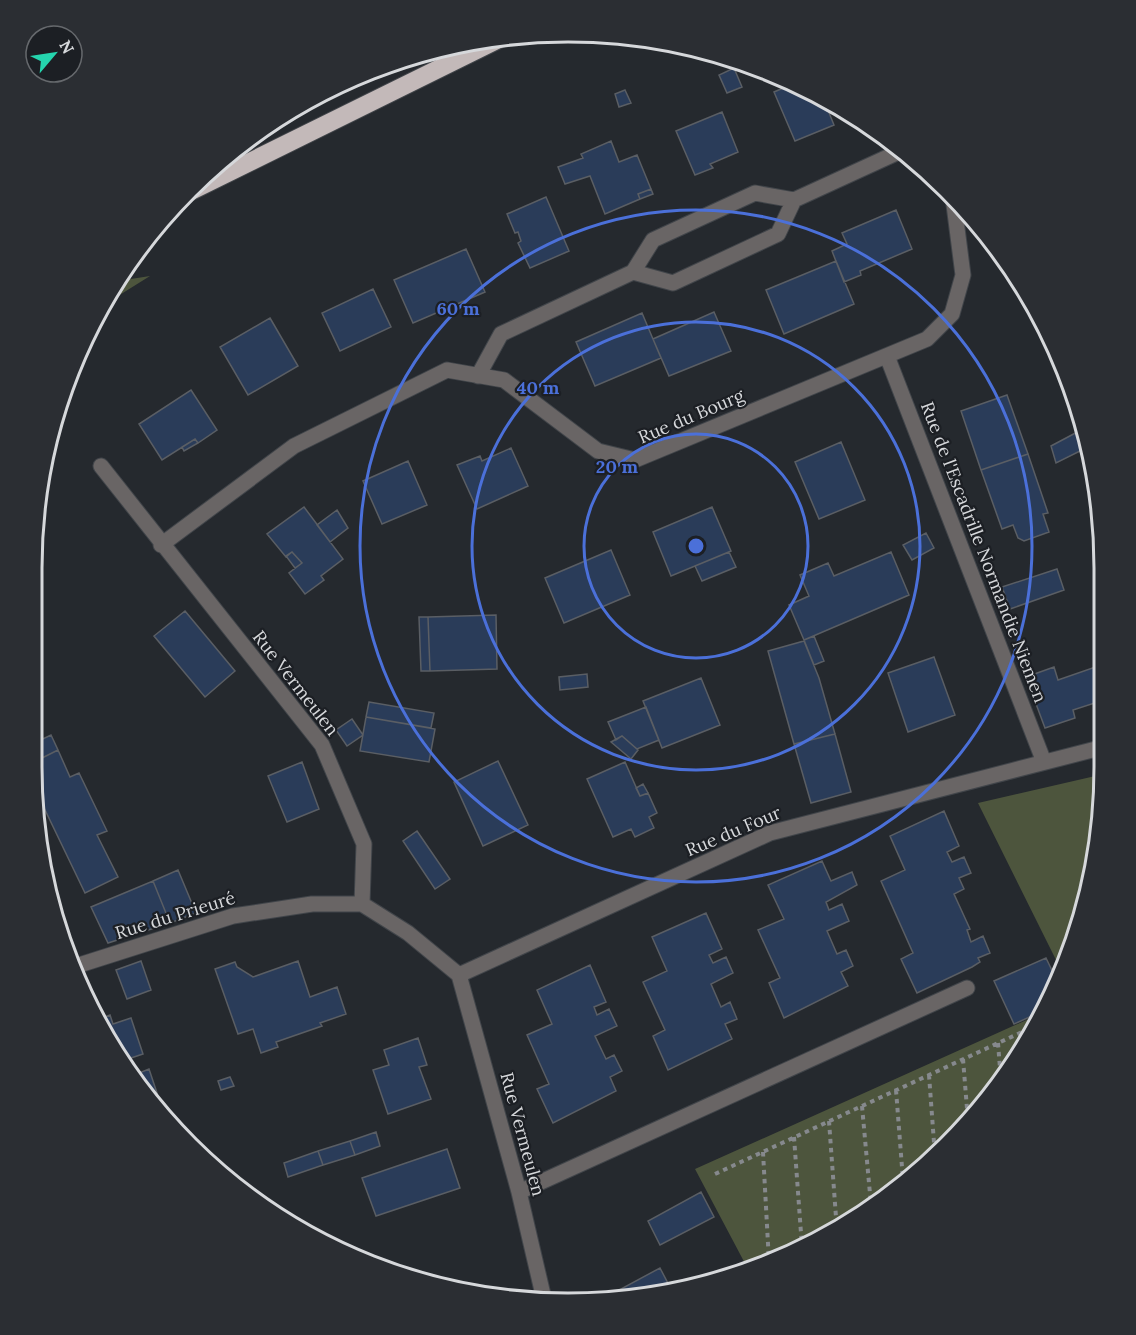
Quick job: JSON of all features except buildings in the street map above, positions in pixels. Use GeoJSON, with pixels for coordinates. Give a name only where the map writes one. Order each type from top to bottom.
{"type":"FeatureCollection","features":[{"type":"Feature","properties":{"kind":"highway"},"geometry":{"type":"LineString","coordinates":[[213,180],[476,50]]}},
{"type":"Feature","properties":{"kind":"street"},"geometry":{"type":"LineString","coordinates":[[478,376],[501,334],[633,272],[653,240],[755,193],[794,200],[893,155]]}},
{"type":"Feature","properties":{"kind":"street"},"geometry":{"type":"LineString","coordinates":[[633,272],[673,283],[778,234],[794,200]]}},
{"type":"Feature","properties":{"kind":"street","name":"Rue du Bourg"},"geometry":{"type":"LineString","coordinates":[[161,545],[294,446],[447,370],[504,380],[598,452],[635,460],[887,356],[927,339],[952,314],[963,275],[955,212]]}},
{"type":"Feature","properties":{"kind":"street","name":"Rue de l'Escadrille Normandie Niemen"},"geometry":{"type":"LineString","coordinates":[[887,356],[1044,762]]}},
{"type":"Feature","properties":{"kind":"street","name":"Rue Vermeulen"},"geometry":{"type":"LineString","coordinates":[[101,466],[161,545],[322,745],[364,844],[362,904]]}},
{"type":"Feature","properties":{"kind":"street","name":"Rue du Four"},"geometry":{"type":"LineString","coordinates":[[459,975],[770,832],[1094,748]]}},
{"type":"Feature","properties":{"kind":"street","name":"Rue du Prieuré"},"geometry":{"type":"LineString","coordinates":[[81,965],[233,916],[312,904],[362,904]]}},
{"type":"Feature","properties":{"kind":"street"},"geometry":{"type":"LineString","coordinates":[[362,904],[408,933],[459,975]]}},
{"type":"Feature","properties":{"kind":"street","name":"Rue Vermeulen"},"geometry":{"type":"LineString","coordinates":[[459,975],[519,1192],[542,1292]]}},
{"type":"Feature","properties":{"kind":"street"},"geometry":{"type":"LineString","coordinates":[[519,1192],[967,988]]}},
{"type":"Feature","properties":{"kind":"path"},"geometry":{"type":"LineString","coordinates":[[715,1174],[1022,1034]]}},
{"type":"Feature","properties":{"kind":"path"},"geometry":{"type":"LineString","coordinates":[[998,1043],[1000,1066]]}},
{"type":"Feature","properties":{"kind":"path"},"geometry":{"type":"LineString","coordinates":[[963,1059],[967,1109]]}},
{"type":"Feature","properties":{"kind":"path"},"geometry":{"type":"LineString","coordinates":[[929,1075],[934,1144]]}},
{"type":"Feature","properties":{"kind":"path"},"geometry":{"type":"LineString","coordinates":[[896,1090],[902,1172]]}},
{"type":"Feature","properties":{"kind":"path"},"geometry":{"type":"LineString","coordinates":[[862,1106],[870,1197]]}},
{"type":"Feature","properties":{"kind":"path"},"geometry":{"type":"LineString","coordinates":[[830,1121],[836,1220]]}},
{"type":"Feature","properties":{"kind":"path"},"geometry":{"type":"LineString","coordinates":[[794,1137],[801,1239]]}},
{"type":"Feature","properties":{"kind":"path"},"geometry":{"type":"LineString","coordinates":[[763,1152],[769,1253]]}},
{"type":"Feature","properties":{"kind":"green space"},"geometry":{"type":"Polygon","coordinates":[[[150,276],[118,296],[129,279],[150,276]]]}},
{"type":"Feature","properties":{"kind":"green space"},"geometry":{"type":"Polygon","coordinates":[[[1094,776],[1093,801],[1084,870],[1076,903],[1057,961],[978,803],[1094,776]]]}},
{"type":"Feature","properties":{"kind":"green space"},"geometry":{"type":"Polygon","coordinates":[[[1030,1018],[985,1087],[940,1139],[888,1184],[831,1223],[801,1239],[744,1262],[695,1169],[1030,1018]]]}}]}
